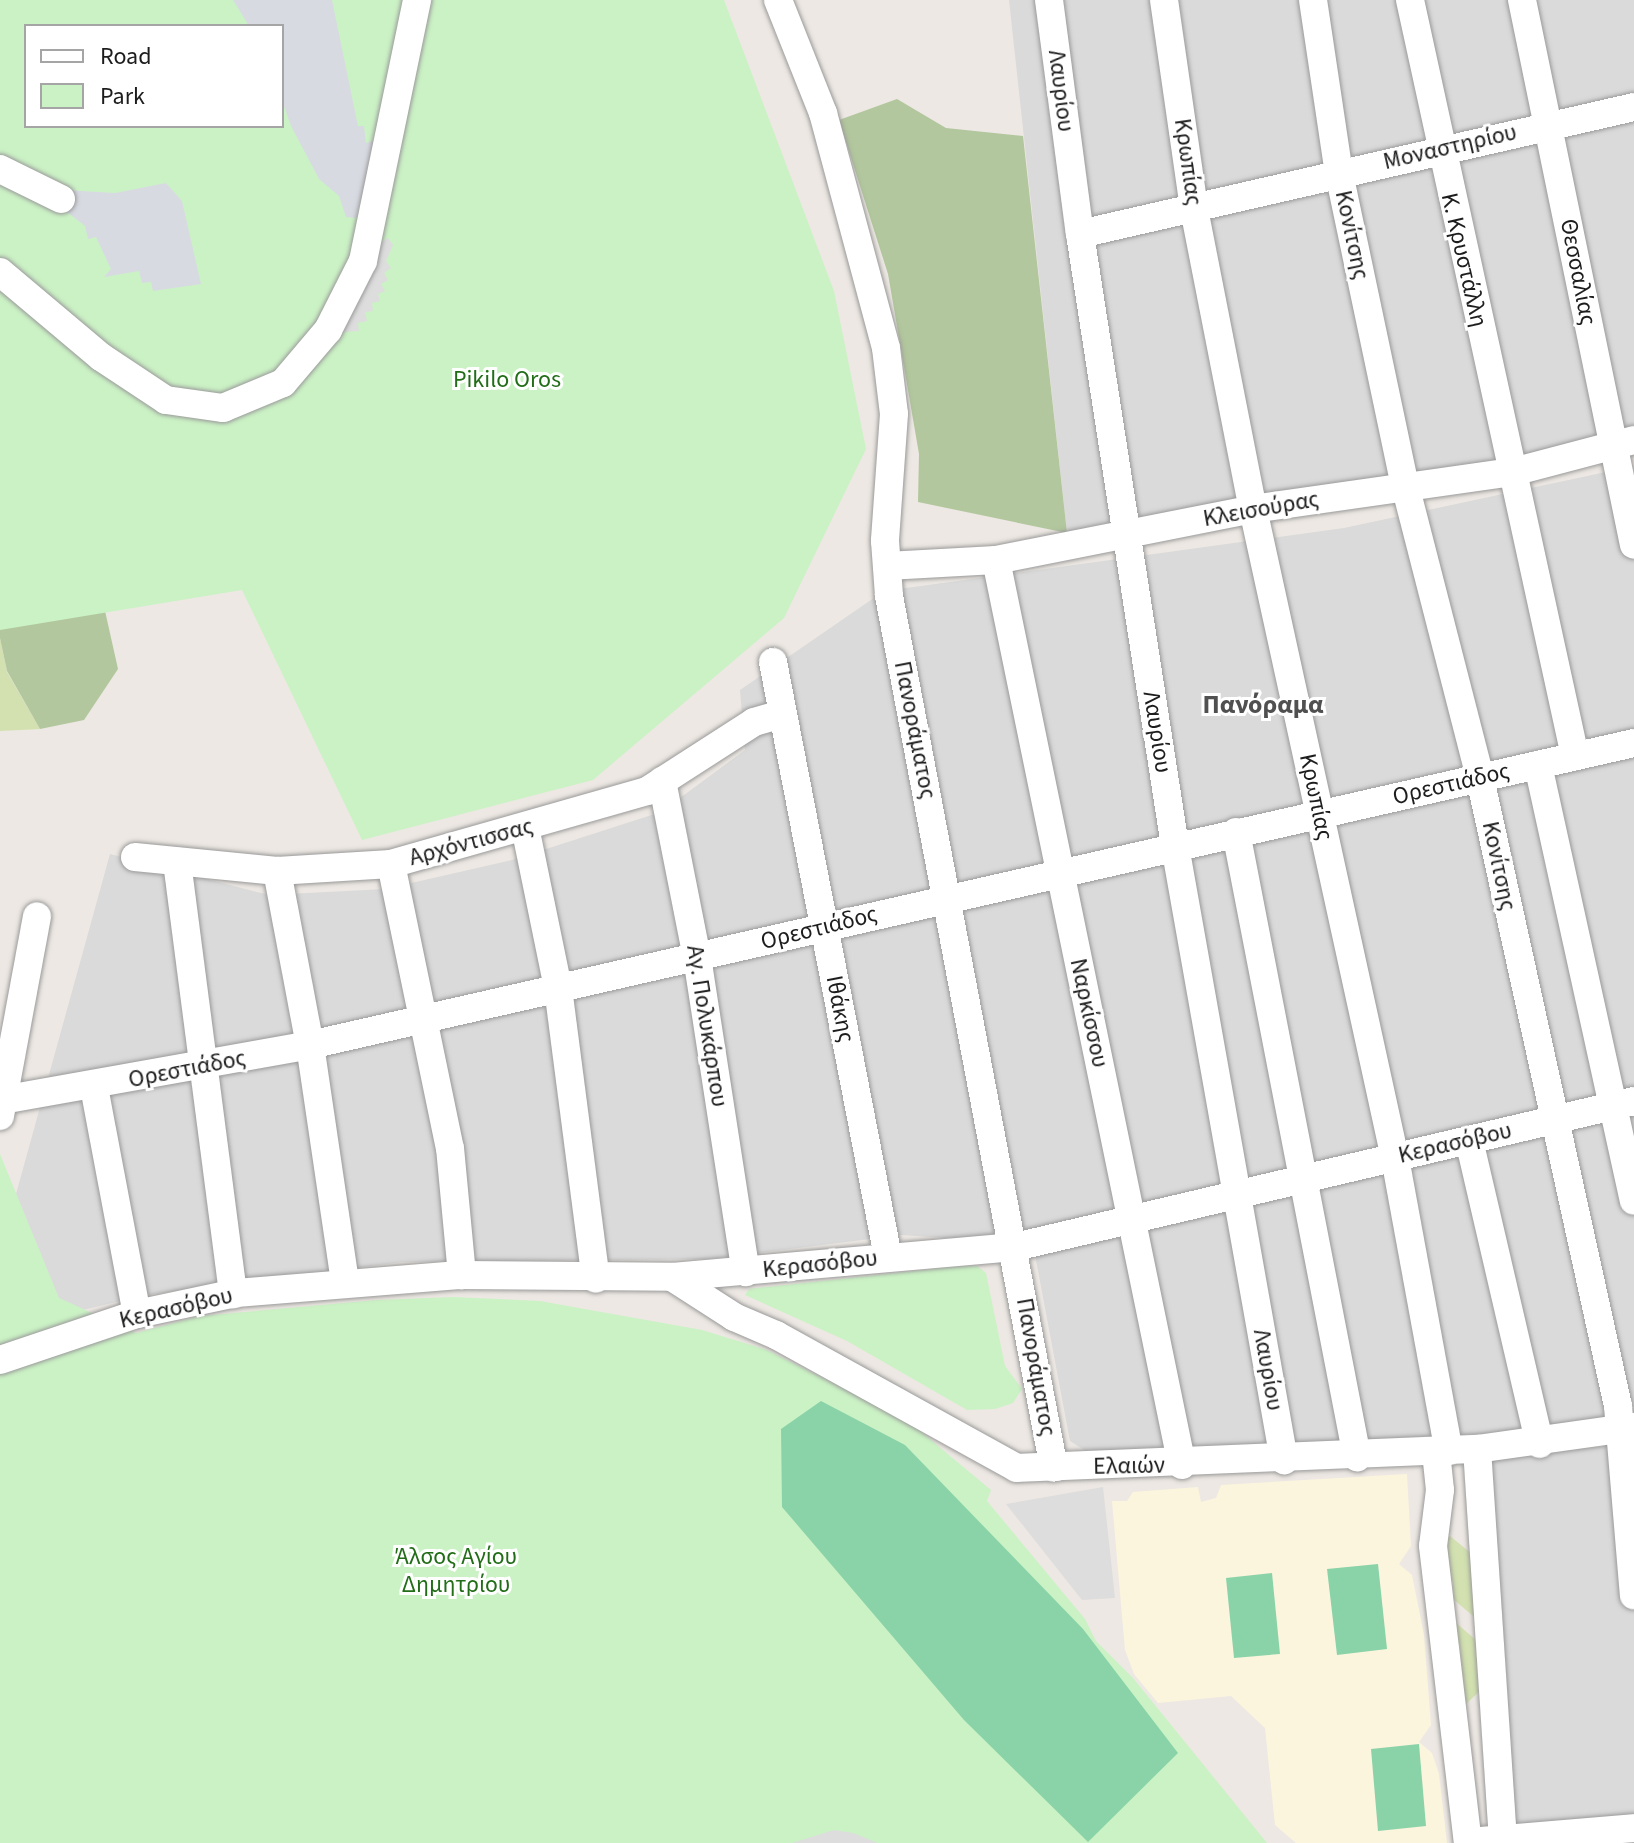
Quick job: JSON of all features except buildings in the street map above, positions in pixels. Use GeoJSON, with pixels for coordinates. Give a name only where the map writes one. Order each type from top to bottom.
{"type":"FeatureCollection","features":[{"type":"Feature","properties":{"kind":"street"},"geometry":{"type":"LineString","coordinates":[[0,272],[101,357],[166,400],[223,408],[283,383],[328,330],[363,261],[417,0]]}},
{"type":"Feature","properties":{"kind":"street","name":"Πανοράματος"},"geometry":{"type":"LineString","coordinates":[[778,0],[823,113],[886,348],[894,414],[887,566],[1054,1468]]}},
{"type":"Feature","properties":{"kind":"street","name":"Λαυρίου"},"geometry":{"type":"LineString","coordinates":[[1049,0],[1080,234],[1175,846],[1284,1460]]}},
{"type":"Feature","properties":{"kind":"street","name":"Κρωπίας"},"geometry":{"type":"LineString","coordinates":[[1164,0],[1194,209],[1253,509],[1395,1158],[1454,1451]]}},
{"type":"Feature","properties":{"kind":"street","name":"Κονίτσης"},"geometry":{"type":"LineString","coordinates":[[1313,0],[1339,173],[1405,485],[1480,778],[1554,1120],[1627,1429],[1634,1595]]}},
{"type":"Feature","properties":{"kind":"street","name":"Κ. Κρυστάλλη"},"geometry":{"type":"LineString","coordinates":[[1410,0],[1439,150],[1575,756]]}},
{"type":"Feature","properties":{"kind":"street","name":"Θεσσαλίας"},"geometry":{"type":"LineString","coordinates":[[1522,0],[1623,443],[1634,545]]}},
{"type":"Feature","properties":{"kind":"street","name":"Μοναστηρίου"},"geometry":{"type":"LineString","coordinates":[[1080,234],[1549,124],[1634,107]]}},
{"type":"Feature","properties":{"kind":"street"},"geometry":{"type":"LineString","coordinates":[[0,169],[61,199]]}},
{"type":"Feature","properties":{"kind":"street","name":"Κλεισούρας"},"geometry":{"type":"LineString","coordinates":[[887,566],[996,560],[1253,509],[1513,472],[1623,443]]}},
{"type":"Feature","properties":{"kind":"street","name":"Ναρκίσσου"},"geometry":{"type":"LineString","coordinates":[[996,560],[1182,1465]]}},
{"type":"Feature","properties":{"kind":"street","name":"Ιθάκης"},"geometry":{"type":"LineString","coordinates":[[773,662],[888,1257]]}},
{"type":"Feature","properties":{"kind":"street","name":"Αρχόντισσας"},"geometry":{"type":"LineString","coordinates":[[135,857],[277,871],[391,864],[647,791],[754,722],[782,714]]}},
{"type":"Feature","properties":{"kind":"street","name":"Ορεστιάδος"},"geometry":{"type":"LineString","coordinates":[[1,1108],[310,1045],[824,928],[948,896],[1634,743]]}},
{"type":"Feature","properties":{"kind":"street"},"geometry":{"type":"LineString","coordinates":[[1538,765],[1623,1104],[1634,1201]]}},
{"type":"Feature","properties":{"kind":"street","name":"Αγ. Πολυκάρπου"},"geometry":{"type":"LineString","coordinates":[[662,781],[697,957],[746,1272]]}},
{"type":"Feature","properties":{"kind":"street"},"geometry":{"type":"LineString","coordinates":[[525,827],[558,988],[596,1279]]}},
{"type":"Feature","properties":{"kind":"street"},"geometry":{"type":"LineString","coordinates":[[1236,832],[1357,1457]]}},
{"type":"Feature","properties":{"kind":"street"},"geometry":{"type":"LineString","coordinates":[[177,862],[233,1294]]}},
{"type":"Feature","properties":{"kind":"street"},"geometry":{"type":"LineString","coordinates":[[391,864],[450,1148],[462,1275]]}},
{"type":"Feature","properties":{"kind":"street"},"geometry":{"type":"LineString","coordinates":[[277,871],[310,1045],[345,1283]]}},
{"type":"Feature","properties":{"kind":"street"},"geometry":{"type":"LineString","coordinates":[[1,1108],[37,916]]}},
{"type":"Feature","properties":{"kind":"street"},"geometry":{"type":"LineString","coordinates":[[94,1087],[137,1314]]}},
{"type":"Feature","properties":{"kind":"street","name":"Κερασόβου"},"geometry":{"type":"LineString","coordinates":[[0,1360],[137,1314],[233,1294],[462,1275],[596,1279],[672,1277],[1015,1247],[1623,1104]]}},
{"type":"Feature","properties":{"kind":"street"},"geometry":{"type":"LineString","coordinates":[[1469,1140],[1540,1444]]}},
{"type":"Feature","properties":{"kind":"street","name":"Ελαιών"},"geometry":{"type":"LineString","coordinates":[[672,1277],[734,1317],[811,1354],[1001,1463],[1054,1468],[1357,1457],[1540,1444],[1627,1429]]}},
{"type":"Feature","properties":{"kind":"street"},"geometry":{"type":"LineString","coordinates":[[1454,1451],[1503,1841]]}},
{"type":"Feature","properties":{"kind":"street"},"geometry":{"type":"LineString","coordinates":[[1454,1451],[1440,1490],[1433,1546],[1468,1842],[1634,1828]]}},
{"type":"Feature","properties":{"kind":"shaded area"},"geometry":{"type":"Polygon","coordinates":[[[233,0],[332,0],[358,126],[364,126],[366,143],[378,139],[356,218],[346,217],[339,196],[319,179],[291,126],[284,107],[284,24],[248,24],[233,0]]]}},
{"type":"Feature","properties":{"kind":"shaded area"},"geometry":{"type":"Polygon","coordinates":[[[1009,0],[1634,0],[1634,441],[1067,533],[1009,0]]]}},
{"type":"Feature","properties":{"kind":"shaded area"},"geometry":{"type":"Polygon","coordinates":[[[166,183],[182,201],[201,284],[153,291],[151,282],[142,283],[139,271],[104,277],[111,269],[96,237],[88,239],[85,226],[58,205],[64,190],[115,193],[166,183]]]}},
{"type":"Feature","properties":{"kind":"shaded area"},"geometry":{"type":"Polygon","coordinates":[[[388,238],[393,245],[386,261],[391,268],[384,273],[388,280],[381,284],[385,291],[378,294],[380,301],[372,303],[373,311],[365,312],[367,321],[358,323],[359,331],[343,332],[378,244],[388,238]]]}},
{"type":"Feature","properties":{"kind":"shaded area"},"geometry":{"type":"Polygon","coordinates":[[[1634,466],[1634,1417],[1578,1429],[1089,1453],[1070,1441],[1033,1244],[902,1235],[709,1259],[402,1262],[145,1295],[0,1330],[0,1252],[110,854],[269,895],[385,889],[512,860],[661,812],[745,750],[740,690],[884,591],[1344,528],[1634,466]]]}},
{"type":"Feature","properties":{"kind":"shaded area"},"geometry":{"type":"Polygon","coordinates":[[[1634,1436],[1634,1843],[1499,1843],[1476,1457],[1601,1447],[1634,1436]]]}},
{"type":"Feature","properties":{"kind":"shaded area"},"geometry":{"type":"Polygon","coordinates":[[[1407,1474],[1411,1546],[1399,1564],[1412,1575],[1424,1635],[1431,1725],[1419,1742],[1432,1753],[1439,1774],[1447,1843],[1296,1843],[1275,1825],[1265,1728],[1231,1696],[1158,1703],[1134,1674],[1125,1650],[1112,1501],[1127,1501],[1133,1492],[1198,1487],[1201,1502],[1216,1498],[1221,1485],[1407,1474]]]}},
{"type":"Feature","properties":{"kind":"shaded area"},"geometry":{"type":"Polygon","coordinates":[[[1103,1487],[1115,1598],[1082,1600],[1006,1504],[1103,1487]]]}},
{"type":"Feature","properties":{"kind":"shaded area"},"geometry":{"type":"Polygon","coordinates":[[[834,1830],[853,1833],[878,1843],[792,1843],[834,1830]]]}},
{"type":"Feature","properties":{"kind":"green space","name":"Pikilo Oros"},"geometry":{"type":"Polygon","coordinates":[[[0,0],[724,0],[834,291],[866,449],[784,618],[593,780],[362,840],[242,590],[0,630],[0,0]]]}},
{"type":"Feature","properties":{"kind":"green space"},"geometry":{"type":"Polygon","coordinates":[[[897,99],[946,128],[1023,136],[1067,533],[918,502],[919,454],[888,274],[839,120],[897,99]]]}},
{"type":"Feature","properties":{"kind":"green space"},"geometry":{"type":"Polygon","coordinates":[[[0,455],[103,602],[118,669],[84,720],[40,729],[7,671],[0,638],[0,455]]]}},
{"type":"Feature","properties":{"kind":"green space"},"geometry":{"type":"Polygon","coordinates":[[[0,638],[7,672],[40,729],[0,731],[0,638]]]}},
{"type":"Feature","properties":{"kind":"green space","name":"Άλσος Αγίου Δημητρίου"},"geometry":{"type":"Polygon","coordinates":[[[0,1154],[59,1298],[136,1333],[200,1316],[377,1300],[453,1297],[540,1301],[702,1330],[767,1350],[878,1406],[919,1430],[991,1490],[987,1501],[1085,1619],[1096,1641],[1133,1678],[1267,1843],[0,1843],[0,1154]]]}},
{"type":"Feature","properties":{"kind":"green space"},"geometry":{"type":"Polygon","coordinates":[[[977,1266],[986,1273],[1005,1366],[1022,1389],[1013,1403],[995,1409],[967,1410],[847,1341],[745,1295],[749,1289],[977,1266]]]}},
{"type":"Feature","properties":{"kind":"green space"},"geometry":{"type":"Polygon","coordinates":[[[821,1401],[905,1445],[1083,1629],[1178,1753],[1088,1842],[964,1720],[782,1507],[781,1429],[821,1401]]]}},
{"type":"Feature","properties":{"kind":"green space"},"geometry":{"type":"Polygon","coordinates":[[[1450,1536],[1472,1554],[1479,1621],[1453,1599],[1453,1582],[1444,1576],[1441,1546],[1450,1536]]]}},
{"type":"Feature","properties":{"kind":"green space"},"geometry":{"type":"Polygon","coordinates":[[[1378,1564],[1387,1649],[1337,1655],[1327,1569],[1378,1564]]]}},
{"type":"Feature","properties":{"kind":"green space"},"geometry":{"type":"Polygon","coordinates":[[[1272,1573],[1280,1654],[1234,1658],[1226,1578],[1272,1573]]]}},
{"type":"Feature","properties":{"kind":"green space"},"geometry":{"type":"Polygon","coordinates":[[[1454,1621],[1485,1648],[1488,1683],[1463,1707],[1460,1644],[1452,1643],[1454,1621]]]}},
{"type":"Feature","properties":{"kind":"green space"},"geometry":{"type":"Polygon","coordinates":[[[1419,1744],[1426,1826],[1378,1831],[1371,1749],[1419,1744]]]}},
{"type":"Feature","properties":{"kind":"district","name":"Πανόραμα"},"geometry":{"type":"Point","coordinates":[1263,705]}}]}
